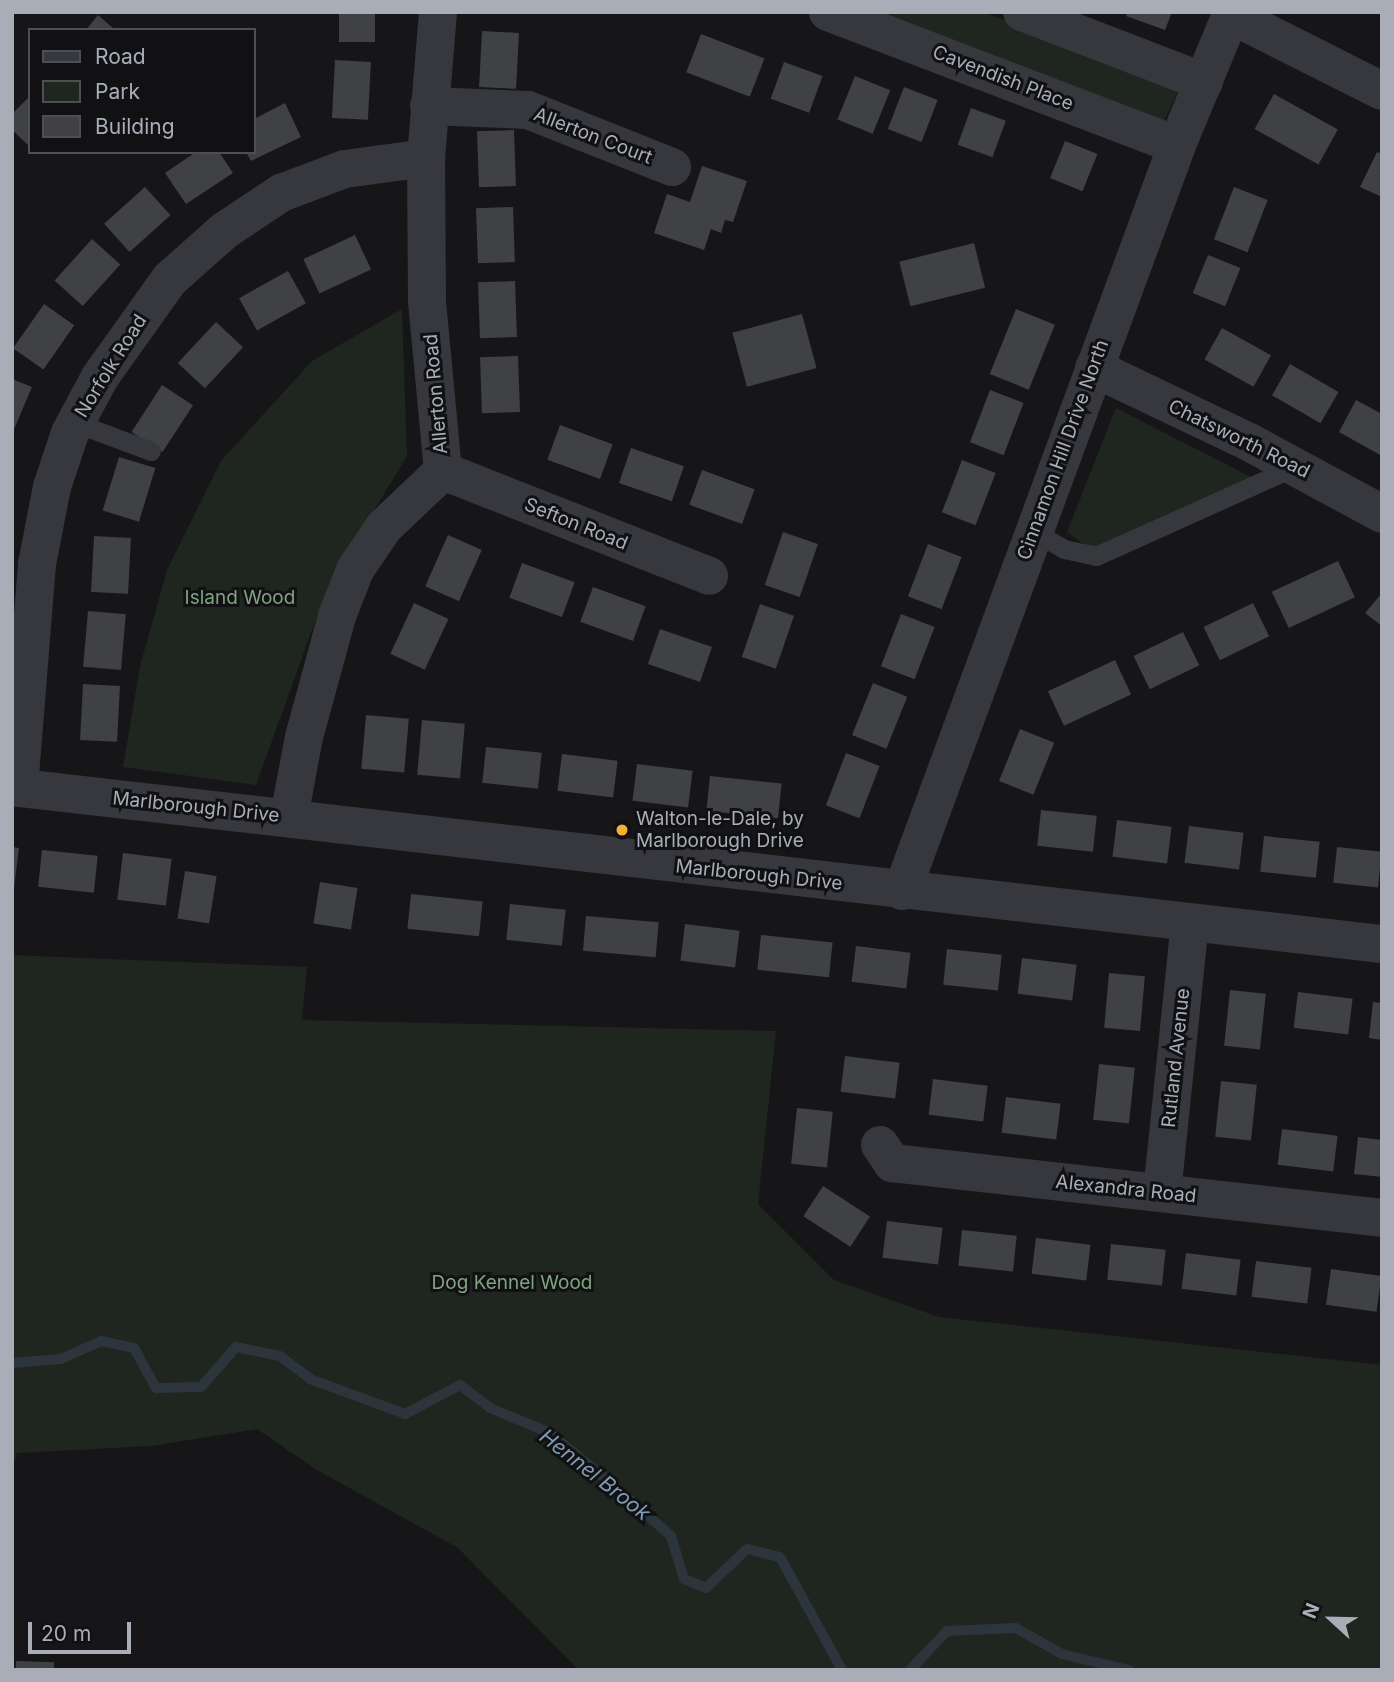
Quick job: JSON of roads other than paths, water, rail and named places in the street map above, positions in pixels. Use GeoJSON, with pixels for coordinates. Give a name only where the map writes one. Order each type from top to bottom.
{"type":"FeatureCollection","features":[{"type":"Feature","properties":{"kind":"street","name":"Allerton Road"},"geometry":{"type":"LineString","coordinates":[[289,817],[304,737],[337,616],[355,570],[384,527],[443,471],[427,301],[426,158],[438,12]]}},
{"type":"Feature","properties":{"kind":"street","name":"Cavendish Place"},"geometry":{"type":"LineString","coordinates":[[828,12],[1177,145]]}},
{"type":"Feature","properties":{"kind":"street"},"geometry":{"type":"LineString","coordinates":[[1023,12],[1204,82]]}},
{"type":"Feature","properties":{"kind":"street","name":"Cinnamon Hill Drive North"},"geometry":{"type":"LineString","coordinates":[[902,891],[1177,145],[1231,13]]}},
{"type":"Feature","properties":{"kind":"street"},"geometry":{"type":"LineString","coordinates":[[1231,13],[1382,90]]}},
{"type":"Feature","properties":{"kind":"street","name":"Allerton Court"},"geometry":{"type":"LineString","coordinates":[[429,106],[527,110],[672,167]]}},
{"type":"Feature","properties":{"kind":"street","name":"Norfolk Road"},"geometry":{"type":"LineString","coordinates":[[16,788],[37,564],[52,487],[76,423],[100,377],[170,279],[224,231],[281,193],[345,169],[426,158]]}},
{"type":"Feature","properties":{"kind":"street","name":"Chatsworth Road"},"geometry":{"type":"LineString","coordinates":[[1094,369],[1295,466],[1382,514]]}},
{"type":"Feature","properties":{"kind":"street","name":"Sefton Road"},"geometry":{"type":"LineString","coordinates":[[443,471],[709,576]]}},
{"type":"Feature","properties":{"kind":"street","name":"Marlborough Drive"},"geometry":{"type":"LineString","coordinates":[[16,788],[289,817],[426,838],[1382,944]]}},
{"type":"Feature","properties":{"kind":"street","name":"Rutland Avenue"},"geometry":{"type":"LineString","coordinates":[[1163,1193],[1190,923]]}},
{"type":"Feature","properties":{"kind":"street","name":"Alexandra Road"},"geometry":{"type":"LineString","coordinates":[[880,1145],[892,1163],[1382,1218]]}},
{"type":"Feature","properties":{"kind":"lane"},"geometry":{"type":"LineString","coordinates":[[76,423],[151,451]]}},
{"type":"Feature","properties":{"kind":"lane"},"geometry":{"type":"LineString","coordinates":[[1033,531],[1064,549],[1096,556],[1295,466]]}},
{"type":"Feature","properties":{"kind":"waterway","name":"Hennel Brook"},"geometry":{"type":"LineString","coordinates":[[12,1363],[61,1359],[101,1341],[134,1348],[156,1388],[201,1387],[236,1347],[280,1356],[310,1379],[405,1414],[460,1385],[490,1408],[550,1433],[608,1481],[671,1536],[684,1579],[706,1588],[747,1549],[780,1557],[842,1670]]}},
{"type":"Feature","properties":{"kind":"waterway","name":"Hennel Brook"},"geometry":{"type":"LineString","coordinates":[[910,1670],[947,1631],[1016,1628],[1062,1654],[1129,1670]]}},
{"type":"Feature","properties":{"kind":"place","name":"Walton-le-Dale, by Marlborough Drive"},"geometry":{"type":"Point","coordinates":[622,830]}},
{"type":"Feature","properties":{"kind":"park label","name":"Island Wood"},"geometry":{"type":"Point","coordinates":[240,598]}},
{"type":"Feature","properties":{"kind":"park label","name":"Dog Kennel Wood"},"geometry":{"type":"Point","coordinates":[512,1283]}}]}
